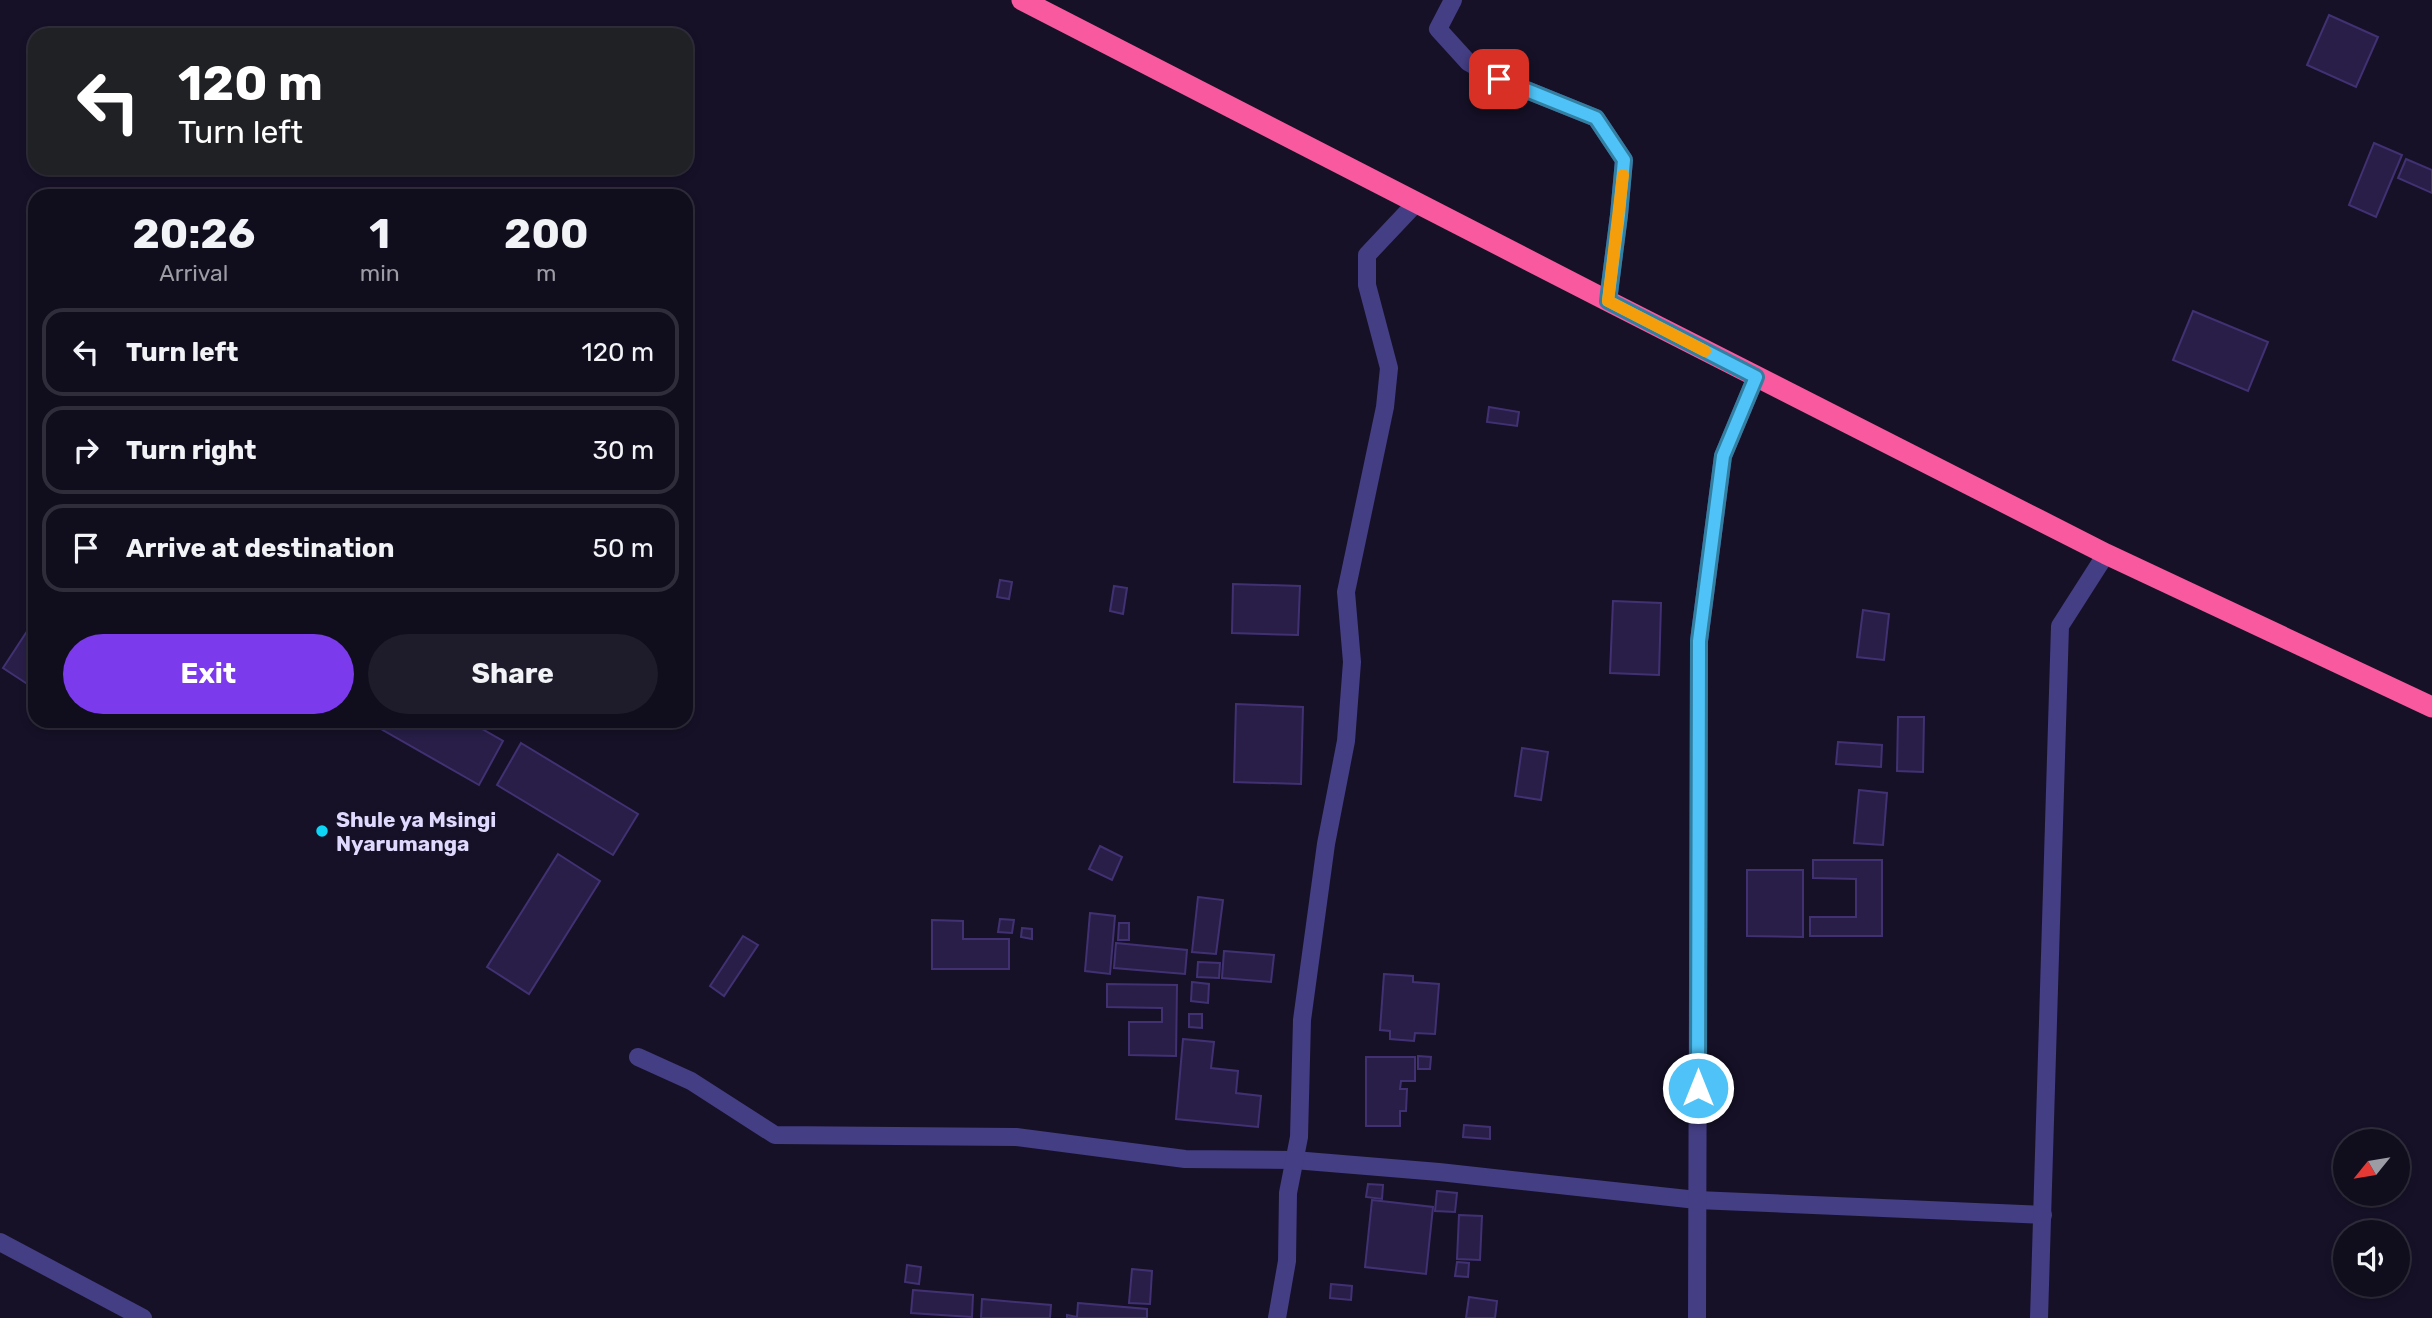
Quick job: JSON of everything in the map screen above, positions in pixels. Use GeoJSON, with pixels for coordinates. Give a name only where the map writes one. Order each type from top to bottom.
{"type":"FeatureCollection","features":[{"type":"Feature","properties":{"kind":"highway"},"geometry":{"type":"LineString","coordinates":[[1022,0],[2106,554],[2432,707]]}},
{"type":"Feature","properties":{"kind":"street"},"geometry":{"type":"LineString","coordinates":[[1453,0],[1438,29],[1468,62],[1499,79],[1596,118],[1624,160],[1608,301]]}},
{"type":"Feature","properties":{"kind":"street"},"geometry":{"type":"LineString","coordinates":[[1277,1318],[1287,1261],[1288,1193],[1299,1137],[1302,1020],[1326,844],[1346,741],[1352,662],[1346,592],[1385,407],[1389,368],[1367,285],[1367,255],[1416,203]]}},
{"type":"Feature","properties":{"kind":"street"},"geometry":{"type":"LineString","coordinates":[[1697,1318],[1699,641],[1723,456],[1756,377]]}},
{"type":"Feature","properties":{"kind":"street"},"geometry":{"type":"LineString","coordinates":[[2039,1318],[2060,626],[2106,554]]}},
{"type":"Feature","properties":{"kind":"street"},"geometry":{"type":"LineString","coordinates":[[638,1057],[691,1081],[775,1135],[1016,1137],[1185,1158],[1294,1160],[1440,1172],[1697,1200],[2043,1215]]}},
{"type":"Feature","properties":{"kind":"street"},"geometry":{"type":"LineString","coordinates":[[0,1242],[143,1318]]}},
{"type":"Feature","properties":{"kind":"building"},"geometry":{"type":"Polygon","coordinates":[[[2329,15],[2378,37],[2356,87],[2307,65],[2329,15]]]}},
{"type":"Feature","properties":{"kind":"building"},"geometry":{"type":"Polygon","coordinates":[[[2374,143],[2402,155],[2376,217],[2349,205],[2374,143]]]}},
{"type":"Feature","properties":{"kind":"building"},"geometry":{"type":"Polygon","coordinates":[[[2406,159],[2432,170],[2432,193],[2398,178],[2406,159]]]}},
{"type":"Feature","properties":{"kind":"building"},"geometry":{"type":"Polygon","coordinates":[[[2193,311],[2268,342],[2248,391],[2173,360],[2193,311]]]}},
{"type":"Feature","properties":{"kind":"building"},"geometry":{"type":"Polygon","coordinates":[[[1489,407],[1519,412],[1517,426],[1487,422],[1489,407]]]}},
{"type":"Feature","properties":{"kind":"building"},"geometry":{"type":"Polygon","coordinates":[[[1000,580],[1012,582],[1009,599],[997,597],[1000,580]]]}},
{"type":"Feature","properties":{"kind":"building"},"geometry":{"type":"Polygon","coordinates":[[[1233,584],[1300,586],[1298,635],[1232,633],[1233,584]]]}},
{"type":"Feature","properties":{"kind":"building"},"geometry":{"type":"Polygon","coordinates":[[[1114,586],[1127,588],[1123,614],[1110,611],[1114,586]]]}},
{"type":"Feature","properties":{"kind":"building"},"geometry":{"type":"Polygon","coordinates":[[[1613,601],[1661,603],[1659,675],[1610,673],[1613,601]]]}},
{"type":"Feature","properties":{"kind":"building"},"geometry":{"type":"Polygon","coordinates":[[[1863,610],[1889,614],[1884,660],[1857,657],[1863,610]]]}},
{"type":"Feature","properties":{"kind":"building"},"geometry":{"type":"Polygon","coordinates":[[[28,630],[28,684],[3,668],[28,630]]]}},
{"type":"Feature","properties":{"kind":"building"},"geometry":{"type":"Polygon","coordinates":[[[1236,704],[1303,707],[1301,784],[1234,782],[1236,704]]]}},
{"type":"Feature","properties":{"kind":"building"},"geometry":{"type":"Polygon","coordinates":[[[1898,717],[1924,717],[1923,772],[1897,771],[1898,717]]]}},
{"type":"Feature","properties":{"kind":"building"},"geometry":{"type":"Polygon","coordinates":[[[379,728],[480,728],[503,741],[479,785],[379,728]]]}},
{"type":"Feature","properties":{"kind":"building"},"geometry":{"type":"Polygon","coordinates":[[[1838,742],[1882,745],[1881,767],[1836,764],[1838,742]]]}},
{"type":"Feature","properties":{"kind":"building"},"geometry":{"type":"Polygon","coordinates":[[[521,743],[638,814],[613,855],[497,785],[521,743]]]}},
{"type":"Feature","properties":{"kind":"building"},"geometry":{"type":"Polygon","coordinates":[[[1522,748],[1548,752],[1541,800],[1515,796],[1522,748]]]}},
{"type":"Feature","properties":{"kind":"building"},"geometry":{"type":"Polygon","coordinates":[[[1859,790],[1887,793],[1883,845],[1854,843],[1859,790]]]}},
{"type":"Feature","properties":{"kind":"building"},"geometry":{"type":"Polygon","coordinates":[[[1100,846],[1122,857],[1112,880],[1089,869],[1100,846]]]}},
{"type":"Feature","properties":{"kind":"building"},"geometry":{"type":"Polygon","coordinates":[[[558,854],[600,881],[529,994],[487,967],[558,854]]]}},
{"type":"Feature","properties":{"kind":"building"},"geometry":{"type":"Polygon","coordinates":[[[1813,860],[1882,860],[1882,936],[1810,936],[1810,917],[1856,917],[1856,879],[1813,878],[1813,860]]]}},
{"type":"Feature","properties":{"kind":"building"},"geometry":{"type":"Polygon","coordinates":[[[1747,870],[1803,870],[1803,937],[1747,936],[1747,870]]]}},
{"type":"Feature","properties":{"kind":"building"},"geometry":{"type":"Polygon","coordinates":[[[1198,897],[1223,900],[1216,954],[1192,952],[1198,897]]]}},
{"type":"Feature","properties":{"kind":"building"},"geometry":{"type":"Polygon","coordinates":[[[1090,913],[1115,916],[1110,974],[1085,971],[1090,913]]]}},
{"type":"Feature","properties":{"kind":"building"},"geometry":{"type":"Polygon","coordinates":[[[1000,919],[1014,920],[1012,933],[998,932],[1000,919]]]}},
{"type":"Feature","properties":{"kind":"building"},"geometry":{"type":"Polygon","coordinates":[[[932,920],[963,921],[963,939],[1009,939],[1009,969],[932,969],[932,920]]]}},
{"type":"Feature","properties":{"kind":"building"},"geometry":{"type":"Polygon","coordinates":[[[1119,923],[1129,923],[1129,940],[1118,940],[1119,923]]]}},
{"type":"Feature","properties":{"kind":"building"},"geometry":{"type":"Polygon","coordinates":[[[1022,928],[1032,929],[1032,939],[1021,937],[1022,928]]]}},
{"type":"Feature","properties":{"kind":"building"},"geometry":{"type":"Polygon","coordinates":[[[743,936],[758,945],[724,996],[710,986],[743,936]]]}},
{"type":"Feature","properties":{"kind":"building"},"geometry":{"type":"Polygon","coordinates":[[[1116,943],[1187,950],[1185,974],[1114,968],[1116,943]]]}},
{"type":"Feature","properties":{"kind":"building"},"geometry":{"type":"Polygon","coordinates":[[[1224,951],[1274,955],[1271,982],[1222,978],[1224,951]]]}},
{"type":"Feature","properties":{"kind":"building"},"geometry":{"type":"Polygon","coordinates":[[[1198,962],[1220,963],[1219,978],[1197,977],[1198,962]]]}},
{"type":"Feature","properties":{"kind":"building"},"geometry":{"type":"Polygon","coordinates":[[[1384,974],[1413,976],[1413,982],[1439,984],[1435,1034],[1415,1033],[1414,1041],[1390,1039],[1390,1031],[1380,1030],[1384,974]]]}},
{"type":"Feature","properties":{"kind":"building"},"geometry":{"type":"Polygon","coordinates":[[[1192,982],[1209,984],[1208,1003],[1191,1001],[1192,982]]]}},
{"type":"Feature","properties":{"kind":"building"},"geometry":{"type":"Polygon","coordinates":[[[1107,984],[1177,985],[1176,1056],[1129,1055],[1129,1022],[1162,1022],[1162,1008],[1107,1007],[1107,984]]]}},
{"type":"Feature","properties":{"kind":"building"},"geometry":{"type":"Polygon","coordinates":[[[1189,1014],[1202,1014],[1202,1028],[1189,1027],[1189,1014]]]}},
{"type":"Feature","properties":{"kind":"building"},"geometry":{"type":"Polygon","coordinates":[[[1183,1039],[1214,1042],[1211,1068],[1238,1071],[1236,1093],[1261,1096],[1258,1127],[1176,1119],[1183,1039]]]}},
{"type":"Feature","properties":{"kind":"building"},"geometry":{"type":"Polygon","coordinates":[[[1418,1056],[1431,1057],[1430,1069],[1418,1069],[1418,1056]]]}},
{"type":"Feature","properties":{"kind":"building"},"geometry":{"type":"Polygon","coordinates":[[[1366,1057],[1415,1057],[1415,1081],[1401,1081],[1400,1089],[1407,1089],[1406,1111],[1400,1111],[1400,1126],[1366,1126],[1366,1057]]]}},
{"type":"Feature","properties":{"kind":"building"},"geometry":{"type":"Polygon","coordinates":[[[1464,1125],[1490,1127],[1490,1139],[1463,1137],[1464,1125]]]}},
{"type":"Feature","properties":{"kind":"building"},"geometry":{"type":"Polygon","coordinates":[[[1368,1184],[1383,1185],[1382,1199],[1366,1197],[1368,1184]]]}},
{"type":"Feature","properties":{"kind":"building"},"geometry":{"type":"Polygon","coordinates":[[[1437,1191],[1457,1193],[1455,1212],[1435,1211],[1437,1191]]]}},
{"type":"Feature","properties":{"kind":"building"},"geometry":{"type":"Polygon","coordinates":[[[1372,1200],[1433,1207],[1426,1274],[1365,1267],[1372,1200]]]}},
{"type":"Feature","properties":{"kind":"building"},"geometry":{"type":"Polygon","coordinates":[[[1459,1215],[1482,1216],[1480,1260],[1457,1259],[1459,1215]]]}},
{"type":"Feature","properties":{"kind":"building"},"geometry":{"type":"Polygon","coordinates":[[[1457,1262],[1469,1263],[1468,1277],[1455,1276],[1457,1262]]]}},
{"type":"Feature","properties":{"kind":"building"},"geometry":{"type":"Polygon","coordinates":[[[907,1265],[921,1267],[919,1284],[905,1282],[907,1265]]]}},
{"type":"Feature","properties":{"kind":"building"},"geometry":{"type":"Polygon","coordinates":[[[1132,1269],[1152,1271],[1150,1304],[1129,1303],[1132,1269]]]}},
{"type":"Feature","properties":{"kind":"building"},"geometry":{"type":"Polygon","coordinates":[[[1331,1284],[1352,1286],[1351,1300],[1330,1298],[1331,1284]]]}},
{"type":"Feature","properties":{"kind":"building"},"geometry":{"type":"Polygon","coordinates":[[[913,1290],[973,1295],[972,1317],[911,1313],[913,1290]]]}},
{"type":"Feature","properties":{"kind":"building"},"geometry":{"type":"Polygon","coordinates":[[[1469,1297],[1497,1301],[1495,1318],[1466,1318],[1469,1297]]]}},
{"type":"Feature","properties":{"kind":"building"},"geometry":{"type":"Polygon","coordinates":[[[982,1299],[1051,1305],[1050,1318],[981,1318],[982,1299]]]}},
{"type":"Feature","properties":{"kind":"building"},"geometry":{"type":"Polygon","coordinates":[[[1078,1303],[1147,1309],[1147,1318],[1067,1318],[1067,1315],[1077,1317],[1078,1303]]]}},
{"type":"Feature","properties":{"kind":"slow traffic"},"geometry":{"type":"LineString","coordinates":[[1623,175],[1608,301],[1705,351]]}},
{"type":"Feature","properties":{"kind":"place","name":"Shule ya Msingi Nyarumanga"},"geometry":{"type":"Point","coordinates":[322,831]}},
{"type":"Feature","properties":{"kind":"route"},"geometry":{"type":"LineString","coordinates":[[1499,79],[1596,118],[1624,160],[1608,301],[1756,377],[1723,456],[1699,641],[1698,1088]]}}]}
